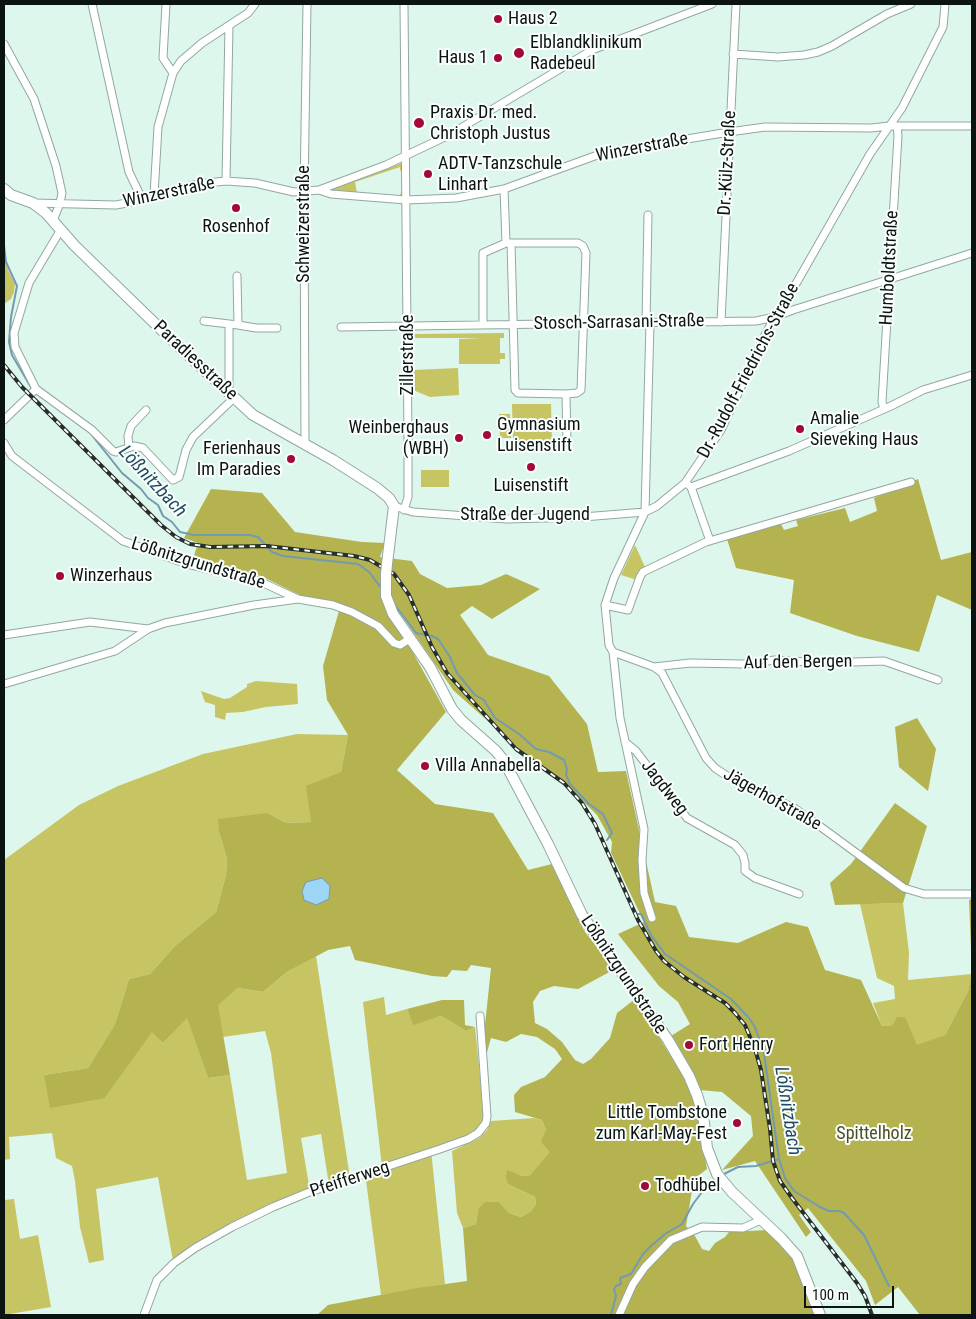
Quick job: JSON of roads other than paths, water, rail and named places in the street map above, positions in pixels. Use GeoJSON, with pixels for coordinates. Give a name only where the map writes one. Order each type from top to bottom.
{"type":"FeatureCollection","features":[{"type":"Feature","properties":{"kind":"street"},"geometry":{"type":"LineString","coordinates":[[92,4],[128,172],[142,199]]}},
{"type":"Feature","properties":{"kind":"street"},"geometry":{"type":"LineString","coordinates":[[166,4],[163,58],[173,73]]}},
{"type":"Feature","properties":{"kind":"street"},"geometry":{"type":"LineString","coordinates":[[154,195],[156,136],[173,73],[181,62],[202,43],[248,13],[254,4]]}},
{"type":"Feature","properties":{"kind":"street","name":"Schweizerstraße"},"geometry":{"type":"LineString","coordinates":[[305,445],[304,192],[307,4]]}},
{"type":"Feature","properties":{"kind":"street"},"geometry":{"type":"LineString","coordinates":[[404,4],[406,155]]}},
{"type":"Feature","properties":{"kind":"street"},"geometry":{"type":"LineString","coordinates":[[319,190],[386,165],[449,135],[592,50],[712,4]]}},
{"type":"Feature","properties":{"kind":"street","name":"Dr.-Külz-Straße"},"geometry":{"type":"LineString","coordinates":[[721,322],[736,4]]}},
{"type":"Feature","properties":{"kind":"street"},"geometry":{"type":"LineString","coordinates":[[733,54],[778,57],[818,52],[887,14],[910,4]]}},
{"type":"Feature","properties":{"kind":"street","name":"Dr.-Rudolf-Friedrichs-Straße"},"geometry":{"type":"LineString","coordinates":[[645,512],[688,485],[721,430],[775,317],[870,154],[893,126],[943,27],[945,4]]}},
{"type":"Feature","properties":{"kind":"street"},"geometry":{"type":"LineString","coordinates":[[226,181],[229,26]]}},
{"type":"Feature","properties":{"kind":"street"},"geometry":{"type":"LineString","coordinates":[[4,44],[34,99],[59,177],[62,193],[60,203],[52,220]]}},
{"type":"Feature","properties":{"kind":"street","name":"Winzerstraße"},"geometry":{"type":"LineString","coordinates":[[33,203],[116,205],[197,184],[226,181],[241,181],[294,192],[319,190],[330,194],[406,200],[456,198],[504,189],[603,153],[729,132],[765,127],[871,128],[893,126],[972,126]]}},
{"type":"Feature","properties":{"kind":"street","name":"Humboldtstraße"},"geometry":{"type":"LineString","coordinates":[[884,409],[882,402],[898,136],[893,126]]}},
{"type":"Feature","properties":{"kind":"street","name":"Zillerstraße"},"geometry":{"type":"LineString","coordinates":[[404,510],[408,497],[406,155]]}},
{"type":"Feature","properties":{"kind":"street","name":"Paradiesstraße"},"geometry":{"type":"LineString","coordinates":[[4,189],[10,195],[33,203],[52,220],[60,231],[173,341],[257,419],[333,460],[377,488],[389,498],[394,506],[404,510]]}},
{"type":"Feature","properties":{"kind":"street"},"geometry":{"type":"LineString","coordinates":[[483,325],[482,256],[486,251],[508,243],[578,243],[583,246],[586,253],[581,390],[577,393],[566,394],[518,393],[515,390],[513,324],[508,243],[504,189]]}},
{"type":"Feature","properties":{"kind":"street"},"geometry":{"type":"LineString","coordinates":[[648,215],[645,512],[614,578],[605,605],[610,645],[613,652],[620,718],[644,828],[642,860],[644,893],[652,918]]}},
{"type":"Feature","properties":{"kind":"street"},"geometry":{"type":"LineString","coordinates":[[60,231],[28,283],[14,333],[15,347],[35,390],[92,430],[113,452],[139,446],[169,477],[176,480],[180,474],[186,450],[193,437],[230,394],[229,324]]}},
{"type":"Feature","properties":{"kind":"street","name":"Stosch-Sarrasani-Straße"},"geometry":{"type":"LineString","coordinates":[[340,327],[756,321],[775,317],[890,278],[972,253]]}},
{"type":"Feature","properties":{"kind":"street"},"geometry":{"type":"LineString","coordinates":[[237,276],[238,325]]}},
{"type":"Feature","properties":{"kind":"street"},"geometry":{"type":"LineString","coordinates":[[204,321],[256,328],[277,328]]}},
{"type":"Feature","properties":{"kind":"street"},"geometry":{"type":"LineString","coordinates":[[710,541],[688,485],[789,452],[923,390],[972,375]]}},
{"type":"Feature","properties":{"kind":"street"},"geometry":{"type":"LineString","coordinates":[[4,420],[35,390]]}},
{"type":"Feature","properties":{"kind":"street"},"geometry":{"type":"LineString","coordinates":[[566,394],[567,443]]}},
{"type":"Feature","properties":{"kind":"street"},"geometry":{"type":"LineString","coordinates":[[129,447],[128,436],[131,426],[146,410]]}},
{"type":"Feature","properties":{"kind":"street","name":"Lößnitzgrundstraße"},"geometry":{"type":"LineString","coordinates":[[4,443],[12,456],[124,541],[187,564],[259,581],[298,599],[333,605],[352,612],[378,626],[394,643],[400,645],[411,638]]}},
{"type":"Feature","properties":{"kind":"street"},"geometry":{"type":"LineString","coordinates":[[605,605],[628,610],[640,577],[644,572],[710,541],[911,482]]}},
{"type":"Feature","properties":{"kind":"street","name":"Lößnitzgrundstraße"},"geometry":{"type":"LineString","coordinates":[[394,506],[386,574],[387,600],[393,614],[430,667],[452,709],[461,720],[504,760],[548,844],[582,915],[668,1040],[689,1076],[703,1115],[707,1148],[720,1177],[732,1192],[781,1238],[797,1256],[820,1315]]}},
{"type":"Feature","properties":{"kind":"street","name":"Straße der Jugend"},"geometry":{"type":"LineString","coordinates":[[404,510],[506,519],[583,517],[645,512]]}},
{"type":"Feature","properties":{"kind":"street"},"geometry":{"type":"LineString","coordinates":[[4,684],[114,651],[148,629],[165,623],[254,605],[298,599]]}},
{"type":"Feature","properties":{"kind":"street"},"geometry":{"type":"LineString","coordinates":[[4,635],[90,622],[148,629]]}},
{"type":"Feature","properties":{"kind":"street","name":"Jägerhofstraße"},"geometry":{"type":"LineString","coordinates":[[613,652],[654,667],[662,673],[706,758],[715,768],[727,776],[794,808],[904,888],[924,894],[972,894]]}},
{"type":"Feature","properties":{"kind":"street","name":"Auf den Bergen"},"geometry":{"type":"LineString","coordinates":[[654,667],[690,663],[744,664],[775,660],[823,663],[884,662],[938,680]]}},
{"type":"Feature","properties":{"kind":"street","name":"Jagdweg"},"geometry":{"type":"LineString","coordinates":[[625,742],[636,751],[687,818],[735,845],[742,855],[745,871],[755,878],[799,894]]}},
{"type":"Feature","properties":{"kind":"street","name":"Pfeifferweg"},"geometry":{"type":"LineString","coordinates":[[144,1315],[158,1280],[174,1263],[195,1248],[232,1227],[290,1200],[440,1150],[478,1133],[486,1123],[487,1116],[480,1016]]}},
{"type":"Feature","properties":{"kind":"street"},"geometry":{"type":"LineString","coordinates":[[619,1315],[633,1284],[645,1266],[671,1240],[702,1227],[743,1228],[761,1220]]}},
{"type":"Feature","properties":{"kind":"water"},"geometry":{"type":"Polygon","coordinates":[[[322,878],[330,886],[329,899],[316,905],[304,900],[302,891],[306,882],[322,878]]]}},
{"type":"Feature","properties":{"kind":"waterway","name":"Lößnitzbach"},"geometry":{"type":"LineString","coordinates":[[4,245],[6,262],[17,286],[11,317],[9,342],[12,355],[32,389]]}},
{"type":"Feature","properties":{"kind":"waterway","name":"Lößnitzbach"},"geometry":{"type":"LineString","coordinates":[[91,434],[122,473],[158,505],[163,516],[172,522],[180,532],[194,535],[250,535],[258,537],[272,552],[283,556],[358,564],[369,572],[382,589]]}},
{"type":"Feature","properties":{"kind":"waterway","name":"Lößnitzbach"},"geometry":{"type":"LineString","coordinates":[[394,604],[416,633],[438,639],[450,657],[457,673],[475,695],[484,700],[495,718],[519,734],[536,749],[549,752],[564,760],[567,769],[566,775],[570,784],[589,804],[603,814],[612,833],[607,840]]}},
{"type":"Feature","properties":{"kind":"waterway","name":"Lößnitzbach"},"geometry":{"type":"LineString","coordinates":[[638,914],[641,914],[651,935],[665,954],[731,999],[749,1018],[755,1027],[764,1053],[779,1159],[785,1178],[794,1191],[820,1207],[829,1211],[844,1213],[864,1235],[889,1286]]}},
{"type":"Feature","properties":{"kind":"waterway"},"geometry":{"type":"LineString","coordinates":[[722,1175],[738,1167],[756,1166],[779,1159]]}},
{"type":"Feature","properties":{"kind":"waterway"},"geometry":{"type":"LineString","coordinates":[[611,1315],[616,1296],[614,1289],[621,1284],[620,1278],[631,1274],[643,1254],[651,1246],[665,1234],[682,1224],[702,1192],[716,1179]]}},
{"type":"Feature","properties":{"kind":"railway"},"geometry":{"type":"LineString","coordinates":[[4,365],[22,387],[161,525],[176,537],[190,544],[210,547],[267,546],[354,556],[370,560],[394,574],[409,595],[432,647],[447,673],[516,749],[564,783],[582,803],[595,824],[638,920],[656,951],[664,961],[684,977],[725,1003],[745,1025],[761,1070],[773,1161],[780,1181],[857,1283],[865,1296],[872,1315]]}},
{"type":"Feature","properties":{"kind":"place","name":"Haus 2"},"geometry":{"type":"Point","coordinates":[498,19]}},
{"type":"Feature","properties":{"kind":"place","name":"Elblandklinikum Radebeul"},"geometry":{"type":"Point","coordinates":[519,53]}},
{"type":"Feature","properties":{"kind":"place","name":"Haus 1"},"geometry":{"type":"Point","coordinates":[498,58]}},
{"type":"Feature","properties":{"kind":"place","name":"Praxis Dr. med. Christoph Justus"},"geometry":{"type":"Point","coordinates":[419,123]}},
{"type":"Feature","properties":{"kind":"place","name":"ADTV-Tanzschule Linhart"},"geometry":{"type":"Point","coordinates":[428,174]}},
{"type":"Feature","properties":{"kind":"place","name":"Rosenhof"},"geometry":{"type":"Point","coordinates":[236,208]}},
{"type":"Feature","properties":{"kind":"place","name":"Amalie Sieveking Haus"},"geometry":{"type":"Point","coordinates":[800,429]}},
{"type":"Feature","properties":{"kind":"place","name":"Gymnasium Luisenstift"},"geometry":{"type":"Point","coordinates":[487,435]}},
{"type":"Feature","properties":{"kind":"place","name":"Weinberghaus (WBH)"},"geometry":{"type":"Point","coordinates":[459,438]}},
{"type":"Feature","properties":{"kind":"place","name":"Ferienhaus Im Paradies"},"geometry":{"type":"Point","coordinates":[291,459]}},
{"type":"Feature","properties":{"kind":"place","name":"Luisenstift"},"geometry":{"type":"Point","coordinates":[531,467]}},
{"type":"Feature","properties":{"kind":"place","name":"Winzerhaus"},"geometry":{"type":"Point","coordinates":[60,576]}},
{"type":"Feature","properties":{"kind":"place","name":"Villa Annabella"},"geometry":{"type":"Point","coordinates":[425,766]}},
{"type":"Feature","properties":{"kind":"place","name":"Fort Henry"},"geometry":{"type":"Point","coordinates":[689,1045]}},
{"type":"Feature","properties":{"kind":"place","name":"Little Tombstone zum Karl-May-Fest"},"geometry":{"type":"Point","coordinates":[737,1123]}},
{"type":"Feature","properties":{"kind":"place","name":"Todhübel"},"geometry":{"type":"Point","coordinates":[645,1186]}},
{"type":"Feature","properties":{"kind":"park label","name":"Spittelholz"},"geometry":{"type":"Point","coordinates":[874,1134]}}]}
